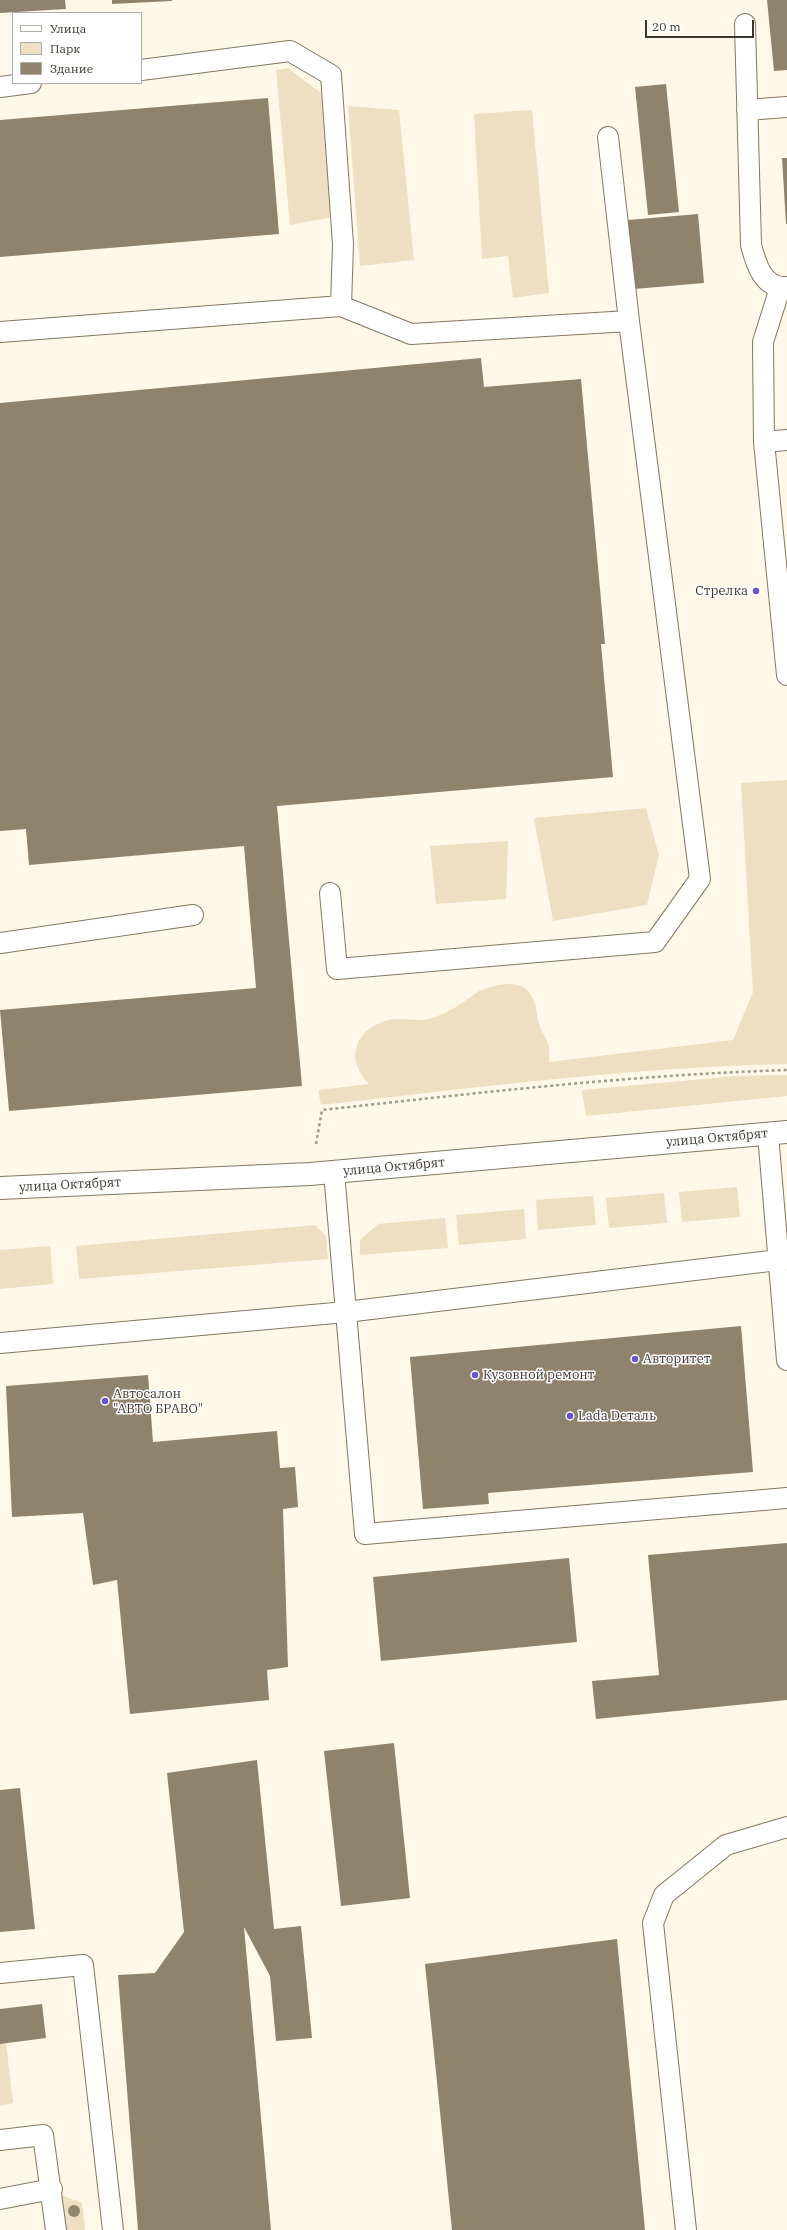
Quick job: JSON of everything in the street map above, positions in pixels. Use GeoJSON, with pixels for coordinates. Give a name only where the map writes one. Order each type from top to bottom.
{"type":"FeatureCollection","features":[{"type":"Feature","properties":{"kind":"street","name":"улица Октябрят"},"geometry":{"type":"LineString","coordinates":[[0,1188],[310,1174],[778,1133]]}},
{"type":"Feature","properties":{"kind":"lane"},"geometry":{"type":"LineString","coordinates":[[745,24],[751,244],[756,263],[765,280],[783,288],[763,342],[764,442],[787,675]]}},
{"type":"Feature","properties":{"kind":"lane"},"geometry":{"type":"LineString","coordinates":[[142,70],[290,51],[331,75],[343,244],[341,306]]}},
{"type":"Feature","properties":{"kind":"lane"},"geometry":{"type":"LineString","coordinates":[[0,87],[23,84]]}},
{"type":"Feature","properties":{"kind":"lane"},"geometry":{"type":"LineString","coordinates":[[747,110],[787,107]]}},
{"type":"Feature","properties":{"kind":"lane"},"geometry":{"type":"LineString","coordinates":[[330,893],[337,969],[655,942],[700,879],[629,321],[608,137]]}},
{"type":"Feature","properties":{"kind":"lane"},"geometry":{"type":"LineString","coordinates":[[0,332],[341,306],[411,334],[629,321]]}},
{"type":"Feature","properties":{"kind":"lane"},"geometry":{"type":"LineString","coordinates":[[764,442],[787,440]]}},
{"type":"Feature","properties":{"kind":"lane"},"geometry":{"type":"LineString","coordinates":[[0,943],[193,915]]}},
{"type":"Feature","properties":{"kind":"lane"},"geometry":{"type":"LineString","coordinates":[[778,1133],[787,1360]]}},
{"type":"Feature","properties":{"kind":"lane"},"geometry":{"type":"LineString","coordinates":[[334,1172],[365,1534],[787,1498]]}},
{"type":"Feature","properties":{"kind":"lane"},"geometry":{"type":"LineString","coordinates":[[0,1343],[346,1312],[783,1260]]}},
{"type":"Feature","properties":{"kind":"lane"},"geometry":{"type":"LineString","coordinates":[[686,2230],[653,1923],[664,1896],[726,1845],[787,1827]]}},
{"type":"Feature","properties":{"kind":"lane"},"geometry":{"type":"LineString","coordinates":[[0,1974],[83,1965],[113,2230]]}},
{"type":"Feature","properties":{"kind":"lane"},"geometry":{"type":"LineString","coordinates":[[0,2140],[43,2135],[52,2189],[56,2230]]}},
{"type":"Feature","properties":{"kind":"lane"},"geometry":{"type":"LineString","coordinates":[[0,2199],[52,2189]]}},
{"type":"Feature","properties":{"kind":"path"},"geometry":{"type":"LineString","coordinates":[[310,1174],[322,1110],[538,1087],[735,1072],[787,1070]]}},
{"type":"Feature","properties":{"kind":"green space"},"geometry":{"type":"Polygon","coordinates":[[[288,68],[321,93],[333,217],[290,225],[276,70],[288,68]]]}},
{"type":"Feature","properties":{"kind":"green space"},"geometry":{"type":"Polygon","coordinates":[[[348,106],[399,110],[414,260],[360,266],[348,106]]]}},
{"type":"Feature","properties":{"kind":"green space"},"geometry":{"type":"Polygon","coordinates":[[[532,110],[549,293],[513,298],[508,256],[482,259],[474,114],[532,110]]]}},
{"type":"Feature","properties":{"kind":"green space"},"geometry":{"type":"Polygon","coordinates":[[[787,780],[787,1064],[670,1069],[553,1079],[321,1105],[318,1090],[369,1084],[361,1074],[355,1055],[361,1037],[368,1030],[377,1024],[389,1020],[419,1020],[432,1018],[454,1008],[481,990],[493,986],[515,984],[526,989],[531,995],[535,1005],[538,1023],[549,1047],[549,1062],[733,1040],[753,992],[741,783],[787,780]]]}},
{"type":"Feature","properties":{"kind":"green space"},"geometry":{"type":"Polygon","coordinates":[[[646,808],[659,855],[647,905],[553,921],[534,818],[646,808]]]}},
{"type":"Feature","properties":{"kind":"green space"},"geometry":{"type":"Polygon","coordinates":[[[508,841],[506,899],[436,904],[430,846],[508,841]]]}},
{"type":"Feature","properties":{"kind":"green space"},"geometry":{"type":"Polygon","coordinates":[[[787,1075],[787,1096],[586,1116],[582,1090],[736,1076],[787,1075]]]}},
{"type":"Feature","properties":{"kind":"green space"},"geometry":{"type":"Polygon","coordinates":[[[737,1187],[740,1217],[682,1222],[679,1192],[737,1187]]]}},
{"type":"Feature","properties":{"kind":"green space"},"geometry":{"type":"Polygon","coordinates":[[[664,1193],[667,1223],[609,1228],[606,1198],[664,1193]]]}},
{"type":"Feature","properties":{"kind":"green space"},"geometry":{"type":"Polygon","coordinates":[[[593,1196],[596,1225],[538,1230],[536,1200],[593,1196]]]}},
{"type":"Feature","properties":{"kind":"green space"},"geometry":{"type":"Polygon","coordinates":[[[524,1209],[526,1239],[459,1245],[456,1215],[524,1209]]]}},
{"type":"Feature","properties":{"kind":"green space"},"geometry":{"type":"Polygon","coordinates":[[[445,1218],[448,1248],[360,1255],[360,1240],[378,1224],[445,1218]]]}},
{"type":"Feature","properties":{"kind":"green space"},"geometry":{"type":"Polygon","coordinates":[[[315,1225],[326,1236],[328,1259],[79,1279],[76,1246],[315,1225]]]}},
{"type":"Feature","properties":{"kind":"green space"},"geometry":{"type":"Polygon","coordinates":[[[50,1246],[53,1284],[0,1289],[0,1250],[50,1246]]]}},
{"type":"Feature","properties":{"kind":"green space"},"geometry":{"type":"Polygon","coordinates":[[[6,2043],[13,2103],[0,2106],[0,2044],[6,2043]]]}},
{"type":"Feature","properties":{"kind":"green space"},"geometry":{"type":"Polygon","coordinates":[[[61,2195],[82,2203],[85,2230],[65,2230],[61,2195]]]}},
{"type":"Feature","properties":{"kind":"building"},"geometry":{"type":"Polygon","coordinates":[[[0,0],[65,0],[66,9],[0,13],[0,0]]]}},
{"type":"Feature","properties":{"kind":"building"},"geometry":{"type":"Polygon","coordinates":[[[112,0],[172,0],[172,1],[112,4],[112,0]]]}},
{"type":"Feature","properties":{"kind":"building"},"geometry":{"type":"Polygon","coordinates":[[[767,0],[787,0],[787,70],[774,71],[767,0]]]}},
{"type":"Feature","properties":{"kind":"building"},"geometry":{"type":"Polygon","coordinates":[[[666,84],[679,212],[648,215],[635,87],[666,84]]]}},
{"type":"Feature","properties":{"kind":"building"},"geometry":{"type":"Polygon","coordinates":[[[268,98],[279,234],[0,257],[0,120],[268,98]]]}},
{"type":"Feature","properties":{"kind":"building"},"geometry":{"type":"Polygon","coordinates":[[[782,158],[787,158],[787,224],[786,224],[782,158]]]}},
{"type":"Feature","properties":{"kind":"building"},"geometry":{"type":"Polygon","coordinates":[[[698,214],[704,283],[634,289],[628,220],[698,214]]]}},
{"type":"Feature","properties":{"kind":"building"},"geometry":{"type":"Polygon","coordinates":[[[481,358],[484,387],[581,379],[605,644],[601,644],[613,777],[277,806],[302,1086],[9,1111],[0,1010],[256,988],[244,846],[29,865],[26,829],[0,831],[0,403],[481,358]]]}},
{"type":"Feature","properties":{"kind":"building"},"geometry":{"type":"Polygon","coordinates":[[[741,1326],[753,1472],[488,1493],[489,1504],[423,1509],[410,1357],[741,1326]]]}},
{"type":"Feature","properties":{"kind":"building"},"geometry":{"type":"Polygon","coordinates":[[[148,1375],[153,1442],[277,1431],[280,1468],[295,1467],[298,1507],[283,1509],[288,1667],[267,1670],[269,1700],[130,1714],[117,1580],[93,1585],[83,1513],[12,1517],[6,1386],[148,1375]]]}},
{"type":"Feature","properties":{"kind":"building"},"geometry":{"type":"Polygon","coordinates":[[[787,1543],[787,1700],[596,1719],[592,1681],[659,1675],[648,1555],[787,1543]]]}},
{"type":"Feature","properties":{"kind":"building"},"geometry":{"type":"Polygon","coordinates":[[[569,1558],[577,1642],[381,1661],[373,1577],[569,1558]]]}},
{"type":"Feature","properties":{"kind":"building"},"geometry":{"type":"Polygon","coordinates":[[[394,1743],[410,1898],[341,1906],[324,1751],[394,1743]]]}},
{"type":"Feature","properties":{"kind":"building"},"geometry":{"type":"Polygon","coordinates":[[[257,1760],[274,1929],[301,1926],[312,2038],[276,2041],[270,1976],[244,1927],[271,2230],[138,2230],[118,1975],[155,1973],[184,1932],[167,1773],[257,1760]]]}},
{"type":"Feature","properties":{"kind":"building"},"geometry":{"type":"Polygon","coordinates":[[[20,1788],[35,1929],[0,1932],[0,1790],[20,1788]]]}},
{"type":"Feature","properties":{"kind":"building"},"geometry":{"type":"Polygon","coordinates":[[[617,1939],[645,2230],[452,2230],[425,1964],[617,1939]]]}},
{"type":"Feature","properties":{"kind":"building"},"geometry":{"type":"Polygon","coordinates":[[[42,2004],[46,2038],[0,2044],[0,2009],[42,2004]]]}},
{"type":"Feature","properties":{"kind":"place","name":"Стрелка"},"geometry":{"type":"Point","coordinates":[756,591]}},
{"type":"Feature","properties":{"kind":"place","name":"Авторитет"},"geometry":{"type":"Point","coordinates":[635,1359]}},
{"type":"Feature","properties":{"kind":"place","name":"Кузовной ремонт"},"geometry":{"type":"Point","coordinates":[475,1375]}},
{"type":"Feature","properties":{"kind":"place","name":"Автосалон \"АВТО БРАВО\""},"geometry":{"type":"Point","coordinates":[105,1401]}},
{"type":"Feature","properties":{"kind":"place","name":"Lada Dеталь"},"geometry":{"type":"Point","coordinates":[570,1416]}}]}
